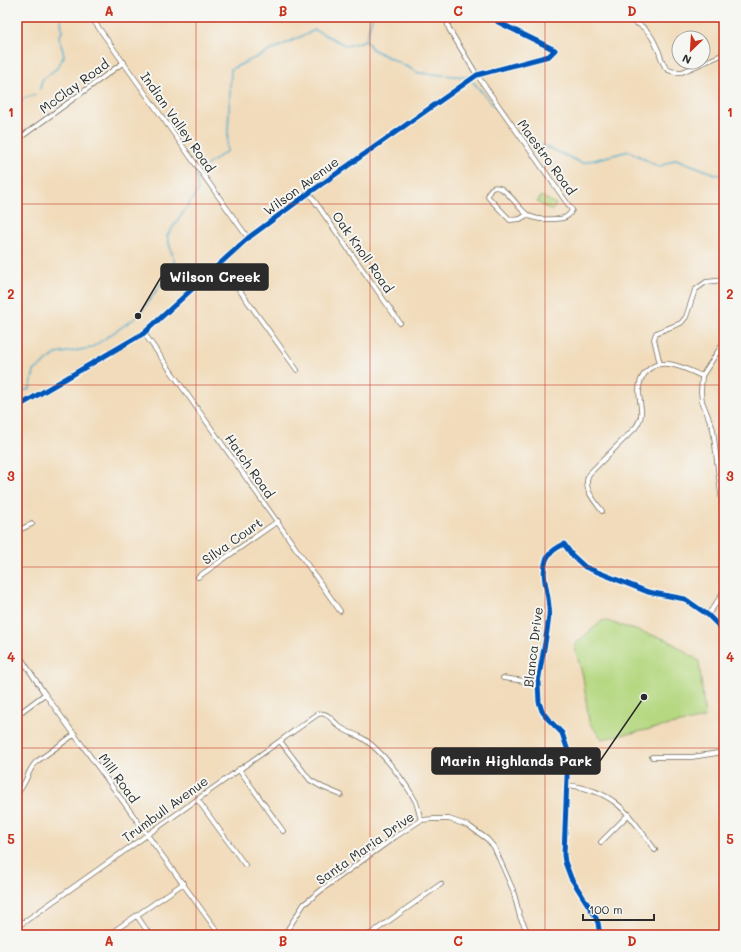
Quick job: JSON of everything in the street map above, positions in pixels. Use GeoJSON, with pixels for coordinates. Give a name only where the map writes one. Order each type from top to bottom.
{"type":"FeatureCollection","features":[{"type":"Feature","properties":{"kind":"street","name":"Indian Valley Road"},"geometry":{"type":"LineString","coordinates":[[91,17],[248,238]]}},
{"type":"Feature","properties":{"kind":"street"},"geometry":{"type":"LineString","coordinates":[[446,17],[449,29],[477,75]]}},
{"type":"Feature","properties":{"kind":"street","name":"Wilson Avenue"},"geometry":{"type":"LineString","coordinates":[[17,407],[144,333],[248,238],[309,193],[477,75],[549,56],[555,50],[498,22],[493,17]]}},
{"type":"Feature","properties":{"kind":"street"},"geometry":{"type":"LineString","coordinates":[[624,17],[646,29],[658,50],[663,66],[668,70],[682,72],[724,54]]}},
{"type":"Feature","properties":{"kind":"street","name":"McClay Road"},"geometry":{"type":"LineString","coordinates":[[17,140],[124,62]]}},
{"type":"Feature","properties":{"kind":"street","name":"Maestro Road"},"geometry":{"type":"LineString","coordinates":[[477,75],[572,210],[566,217],[561,219],[537,219],[527,215],[502,189],[497,187],[492,188],[489,192],[488,197],[510,220],[520,219],[527,215]]}},
{"type":"Feature","properties":{"kind":"street","name":"Oak Knoll Road"},"geometry":{"type":"LineString","coordinates":[[309,193],[400,323]]}},
{"type":"Feature","properties":{"kind":"street"},"geometry":{"type":"LineString","coordinates":[[220,263],[297,370]]}},
{"type":"Feature","properties":{"kind":"street"},"geometry":{"type":"LineString","coordinates":[[660,364],[654,339],[656,333],[681,323],[686,317],[695,290],[706,282],[724,280]]}},
{"type":"Feature","properties":{"kind":"street","name":"Hatch Road"},"geometry":{"type":"LineString","coordinates":[[144,333],[340,611]]}},
{"type":"Feature","properties":{"kind":"street"},"geometry":{"type":"LineString","coordinates":[[724,342],[702,376],[702,401],[713,429],[724,518]]}},
{"type":"Feature","properties":{"kind":"street"},"geometry":{"type":"LineString","coordinates":[[602,511],[586,487],[587,478],[589,474],[639,424],[642,416],[639,390],[640,382],[644,374],[650,367],[660,364],[670,364],[702,376]]}},
{"type":"Feature","properties":{"kind":"street","name":"Silva Court"},"geometry":{"type":"LineString","coordinates":[[198,577],[278,521]]}},
{"type":"Feature","properties":{"kind":"street"},"geometry":{"type":"LineString","coordinates":[[17,531],[32,524]]}},
{"type":"Feature","properties":{"kind":"street","name":"Blanca Drive"},"geometry":{"type":"LineString","coordinates":[[600,935],[595,916],[571,878],[565,862],[568,751],[562,733],[542,711],[539,698],[538,683],[549,615],[549,601],[544,569],[547,558],[552,551],[564,544],[572,555],[585,567],[648,592],[685,599],[708,615]]}},
{"type":"Feature","properties":{"kind":"street"},"geometry":{"type":"LineString","coordinates":[[724,590],[708,615],[724,631]]}},
{"type":"Feature","properties":{"kind":"street","name":"Mill Road"},"geometry":{"type":"LineString","coordinates":[[17,652],[220,935]]}},
{"type":"Feature","properties":{"kind":"street"},"geometry":{"type":"LineString","coordinates":[[504,678],[538,683]]}},
{"type":"Feature","properties":{"kind":"street"},"geometry":{"type":"LineString","coordinates":[[17,715],[46,694]]}},
{"type":"Feature","properties":{"kind":"street","name":"Trumbull Avenue"},"geometry":{"type":"LineString","coordinates":[[17,927],[239,769],[323,712],[327,714],[334,723],[346,731],[362,738],[379,751],[416,803],[421,820]]}},
{"type":"Feature","properties":{"kind":"street"},"geometry":{"type":"LineString","coordinates":[[17,794],[26,781],[32,766],[75,734]]}},
{"type":"Feature","properties":{"kind":"street"},"geometry":{"type":"LineString","coordinates":[[280,741],[310,780],[341,795]]}},
{"type":"Feature","properties":{"kind":"street"},"geometry":{"type":"LineString","coordinates":[[652,757],[692,757],[724,752]]}},
{"type":"Feature","properties":{"kind":"street"},"geometry":{"type":"LineString","coordinates":[[239,769],[283,831]]}},
{"type":"Feature","properties":{"kind":"street"},"geometry":{"type":"LineString","coordinates":[[567,784],[597,791],[612,799],[629,814],[655,850]]}},
{"type":"Feature","properties":{"kind":"street"},"geometry":{"type":"LineString","coordinates":[[197,799],[245,866]]}},
{"type":"Feature","properties":{"kind":"street"},"geometry":{"type":"LineString","coordinates":[[601,842],[629,814]]}},
{"type":"Feature","properties":{"kind":"street","name":"Santa Maria Drive"},"geometry":{"type":"LineString","coordinates":[[286,933],[304,904],[324,888],[395,836],[421,820],[434,818],[460,822],[469,826],[494,847],[513,890],[520,917],[527,935]]}},
{"type":"Feature","properties":{"kind":"street"},"geometry":{"type":"LineString","coordinates":[[108,935],[184,884]]}},
{"type":"Feature","properties":{"kind":"street"},"geometry":{"type":"LineString","coordinates":[[369,935],[442,884]]}},
{"type":"Feature","properties":{"kind":"street"},"geometry":{"type":"LineString","coordinates":[[137,916],[150,935]]}},
{"type":"Feature","properties":{"kind":"street"},"geometry":{"type":"LineString","coordinates":[[286,933],[295,935]]}},
{"type":"Feature","properties":{"kind":"green space"},"geometry":{"type":"Polygon","coordinates":[[[541,196],[556,204],[552,211],[537,202],[541,196]]]}},
{"type":"Feature","properties":{"kind":"green space"},"geometry":{"type":"Polygon","coordinates":[[[603,620],[668,640],[699,661],[705,718],[602,739],[589,722],[583,677],[574,645],[603,620]]]}},
{"type":"Feature","properties":{"kind":"waterway"},"geometry":{"type":"LineString","coordinates":[[40,89],[42,80],[57,68],[64,56],[59,36],[62,32],[61,17]]}},
{"type":"Feature","properties":{"kind":"waterway"},"geometry":{"type":"LineString","coordinates":[[203,168],[227,151],[231,69],[315,30],[347,46],[366,40],[372,17]]}},
{"type":"Feature","properties":{"kind":"waterway"},"geometry":{"type":"LineString","coordinates":[[366,40],[372,49],[419,73],[467,77]]}},
{"type":"Feature","properties":{"kind":"waterway"},"geometry":{"type":"LineString","coordinates":[[473,82],[503,116]]}},
{"type":"Feature","properties":{"kind":"waterway"},"geometry":{"type":"LineString","coordinates":[[17,108],[24,98],[35,95]]}},
{"type":"Feature","properties":{"kind":"waterway"},"geometry":{"type":"LineString","coordinates":[[520,131],[529,139],[582,163],[629,151],[659,167],[676,159],[718,175],[724,174]]}},
{"type":"Feature","properties":{"kind":"waterway"},"geometry":{"type":"LineString","coordinates":[[17,392],[30,389],[34,371],[56,354],[91,348],[138,316],[175,264],[167,236],[198,191],[196,174]]}},
{"type":"Feature","properties":{"kind":"cycle path"},"geometry":{"type":"LineString","coordinates":[[17,407],[144,333],[248,238],[309,193],[477,75],[549,56],[555,50],[498,22],[493,17]]}},
{"type":"Feature","properties":{"kind":"cycle path"},"geometry":{"type":"LineString","coordinates":[[600,935],[595,916],[571,878],[565,862],[568,751],[562,733],[542,711],[539,702],[538,683],[549,615],[549,601],[544,574],[544,567],[547,557],[551,552],[564,544],[572,555],[585,567],[648,592],[685,599],[708,615],[724,631]]}},
{"type":"Feature","properties":{"kind":"place","name":"Wilson Creek"},"geometry":{"type":"Point","coordinates":[138,316]}},
{"type":"Feature","properties":{"kind":"place","name":"Marin Highlands Park"},"geometry":{"type":"Point","coordinates":[644,697]}}]}
